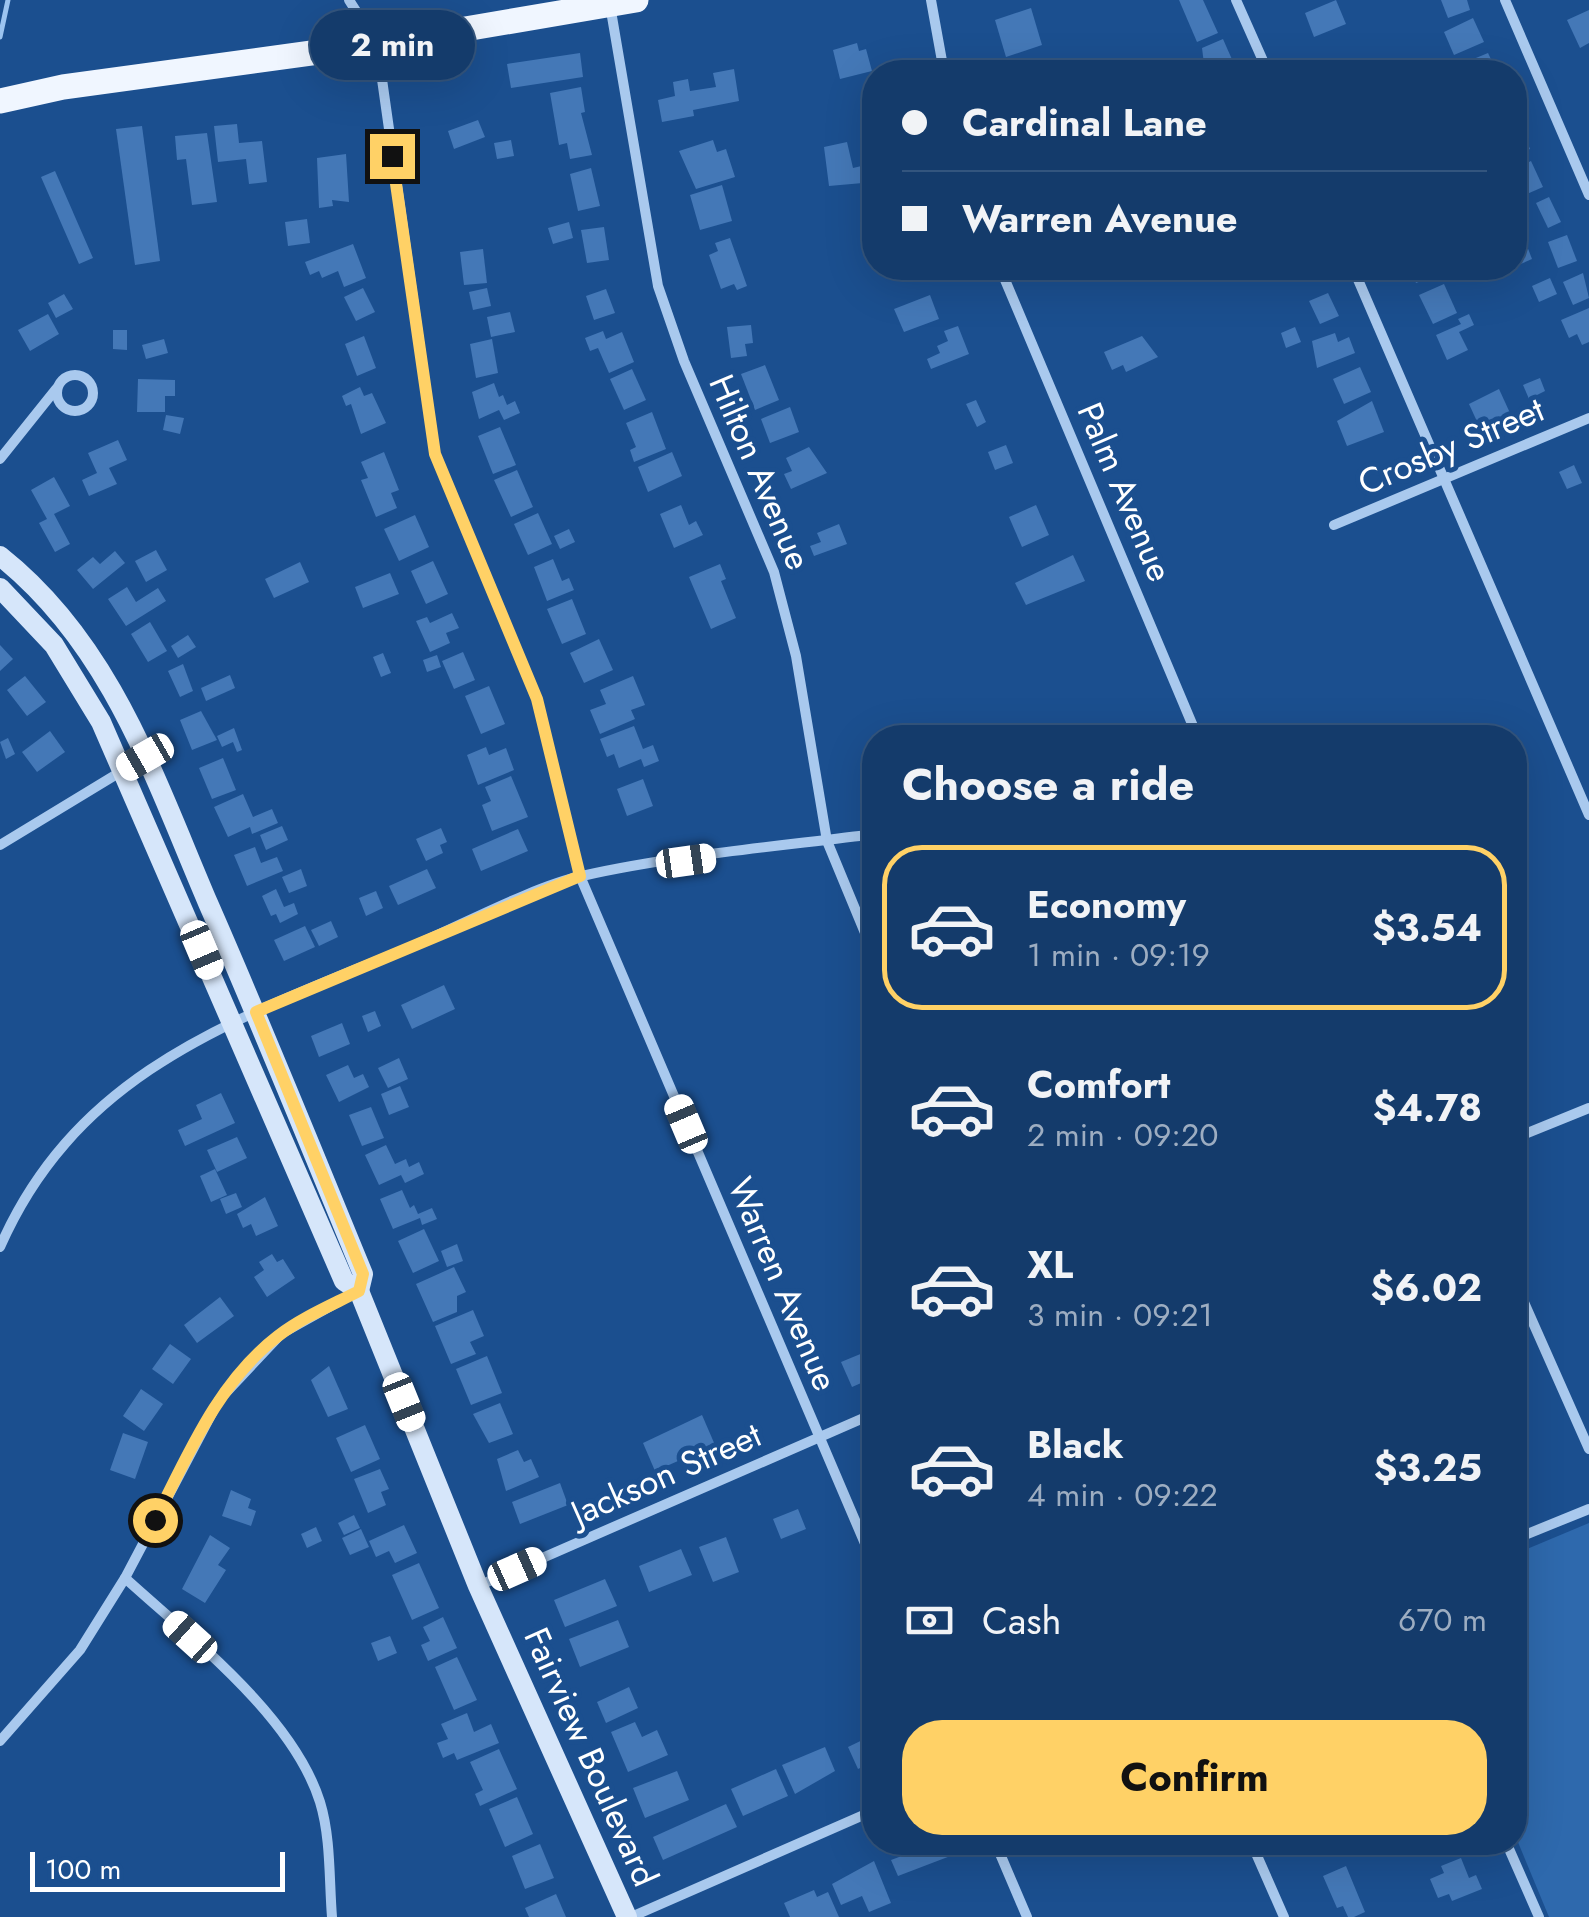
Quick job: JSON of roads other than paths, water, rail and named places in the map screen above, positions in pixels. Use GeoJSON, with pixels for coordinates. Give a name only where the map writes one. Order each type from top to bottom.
{"type":"FeatureCollection","features":[{"type":"Feature","properties":{"kind":"main road"},"geometry":{"type":"LineString","coordinates":[[0,101],[75,86],[377,44],[623,2]]}},
{"type":"Feature","properties":{"kind":"street"},"geometry":{"type":"LineString","coordinates":[[350,0],[377,44]]}},
{"type":"Feature","properties":{"kind":"street"},"geometry":{"type":"LineString","coordinates":[[931,0],[942,60]]}},
{"type":"Feature","properties":{"kind":"street"},"geometry":{"type":"LineString","coordinates":[[1236,0],[1263,60]]}},
{"type":"Feature","properties":{"kind":"street"},"geometry":{"type":"LineString","coordinates":[[1504,0],[1589,195]]}},
{"type":"Feature","properties":{"kind":"street","name":"Hilton Avenue"},"geometry":{"type":"LineString","coordinates":[[623,2],[654,268],[675,338],[783,600],[827,840],[862,925]]}},
{"type":"Feature","properties":{"kind":"street","name":"Warren Avenue"},"geometry":{"type":"LineString","coordinates":[[377,44],[435,454],[537,699],[580,876],[862,1537]]}},
{"type":"Feature","properties":{"kind":"street","name":"Palm Avenue"},"geometry":{"type":"LineString","coordinates":[[1005,280],[1193,725]]}},
{"type":"Feature","properties":{"kind":"street"},"geometry":{"type":"LineString","coordinates":[[1358,280],[1589,815]]}},
{"type":"Feature","properties":{"kind":"street"},"geometry":{"type":"LineString","coordinates":[[0,459],[57,388]]}},
{"type":"Feature","properties":{"kind":"street","name":"Crosby Street"},"geometry":{"type":"LineString","coordinates":[[1334,525],[1589,418]]}},
{"type":"Feature","properties":{"kind":"street","name":"Fairview Boulevard"},"geometry":{"type":"LineString","coordinates":[[0,556],[53,604],[92,652],[145,757],[256,1012],[363,1274],[359,1291]]}},
{"type":"Feature","properties":{"kind":"street","name":"Fairview Boulevard"},"geometry":{"type":"LineString","coordinates":[[0,588],[69,665],[124,770],[344,1281],[359,1291],[478,1586],[629,1917]]}},
{"type":"Feature","properties":{"kind":"street"},"geometry":{"type":"LineString","coordinates":[[0,845],[145,757]]}},
{"type":"Feature","properties":{"kind":"street"},"geometry":{"type":"LineString","coordinates":[[0,1248],[37,1176],[80,1124],[120,1089],[233,1022],[580,876],[862,836]]}},
{"type":"Feature","properties":{"kind":"street"},"geometry":{"type":"LineString","coordinates":[[1527,1133],[1589,1108]]}},
{"type":"Feature","properties":{"kind":"street"},"geometry":{"type":"LineString","coordinates":[[0,1740],[68,1665],[125,1578],[219,1400],[281,1334],[359,1291]]}},
{"type":"Feature","properties":{"kind":"street"},"geometry":{"type":"LineString","coordinates":[[1527,1309],[1589,1449]]}},
{"type":"Feature","properties":{"kind":"street","name":"Jackson Street"},"geometry":{"type":"LineString","coordinates":[[478,1586],[862,1418]]}},
{"type":"Feature","properties":{"kind":"street"},"geometry":{"type":"LineString","coordinates":[[1527,1534],[1589,1508]]}},
{"type":"Feature","properties":{"kind":"street"},"geometry":{"type":"LineString","coordinates":[[125,1578],[242,1689],[301,1760],[321,1804],[326,1829],[332,1917]]}},
{"type":"Feature","properties":{"kind":"street"},"geometry":{"type":"LineString","coordinates":[[629,1917],[862,1816]]}},
{"type":"Feature","properties":{"kind":"street"},"geometry":{"type":"LineString","coordinates":[[1000,1855],[1026,1917]]}},
{"type":"Feature","properties":{"kind":"street"},"geometry":{"type":"LineString","coordinates":[[1257,1855],[1284,1917]]}},
{"type":"Feature","properties":{"kind":"street"},"geometry":{"type":"LineString","coordinates":[[1512,1855],[1538,1917]]}},
{"type":"Feature","properties":{"kind":"waterway"},"geometry":{"type":"LineString","coordinates":[[0,37],[8,0]]}}]}
